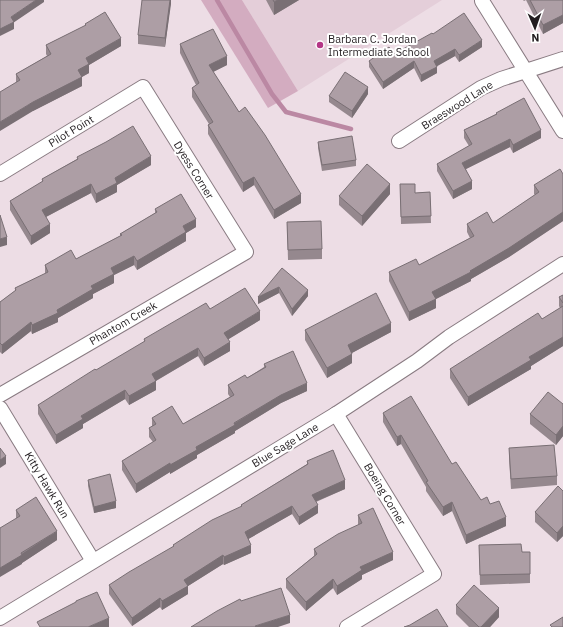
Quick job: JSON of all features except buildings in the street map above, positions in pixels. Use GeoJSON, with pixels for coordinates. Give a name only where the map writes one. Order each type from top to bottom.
{"type":"FeatureCollection","features":[{"type":"Feature","properties":{"kind":"street"},"geometry":{"type":"LineString","coordinates":[[482,1],[563,131]]}},
{"type":"Feature","properties":{"kind":"street","name":"Braeswood Lane"},"geometry":{"type":"LineString","coordinates":[[399,141],[481,88],[501,78],[563,59]]}},
{"type":"Feature","properties":{"kind":"street","name":"Pilot Point"},"geometry":{"type":"LineString","coordinates":[[0,174],[143,87]]}},
{"type":"Feature","properties":{"kind":"street","name":"Dyess Corner"},"geometry":{"type":"LineString","coordinates":[[143,87],[246,252]]}},
{"type":"Feature","properties":{"kind":"street","name":"Phantom Creek"},"geometry":{"type":"LineString","coordinates":[[0,395],[246,252]]}},
{"type":"Feature","properties":{"kind":"street","name":"Blue Sage Lane"},"geometry":{"type":"LineString","coordinates":[[0,618],[336,414],[417,361],[448,337],[563,264]]}},
{"type":"Feature","properties":{"kind":"street","name":"Kitty Hawk Run"},"geometry":{"type":"LineString","coordinates":[[0,408],[93,561]]}},
{"type":"Feature","properties":{"kind":"street","name":"Boeing Corner"},"geometry":{"type":"LineString","coordinates":[[336,414],[434,574],[347,627]]}},
{"type":"Feature","properties":{"kind":"shaded area"},"geometry":{"type":"Polygon","coordinates":[[[201,0],[242,0],[298,91],[268,108],[201,0]]]}},
{"type":"Feature","properties":{"kind":"shaded area","name":"Barbara C. Jordan Intermediate School"},"geometry":{"type":"Polygon","coordinates":[[[242,0],[442,0],[298,91],[242,0]]]}},
{"type":"Feature","properties":{"kind":"waterway"},"geometry":{"type":"LineString","coordinates":[[217,0],[272,94],[286,112],[351,129]]}},
{"type":"Feature","properties":{"kind":"place","name":"Barbara C. Jordan Intermediate School"},"geometry":{"type":"Point","coordinates":[320,45]}}]}
